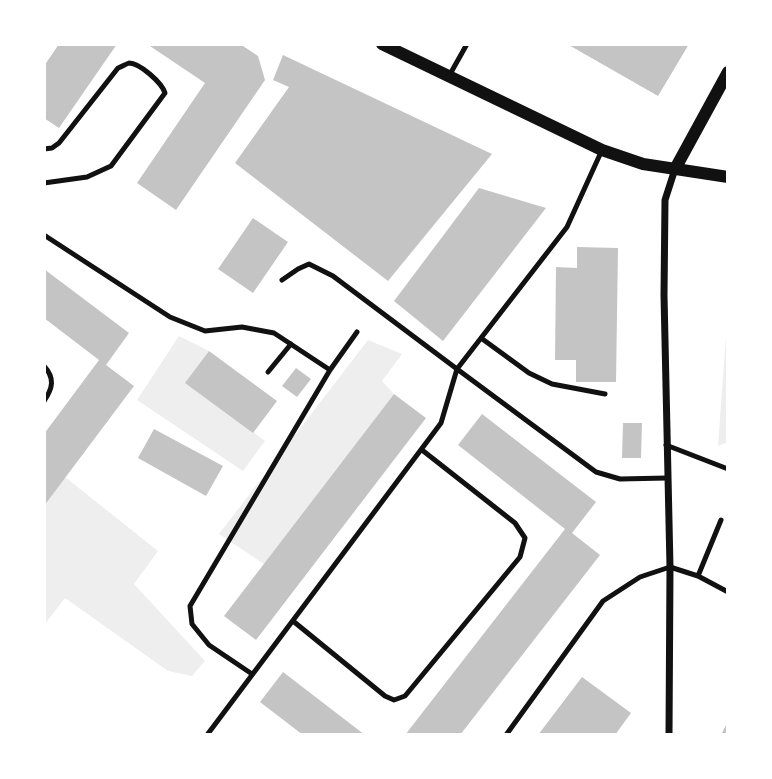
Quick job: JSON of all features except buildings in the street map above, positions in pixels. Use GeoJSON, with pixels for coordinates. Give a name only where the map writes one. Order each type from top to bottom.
{"type":"FeatureCollection","features":[{"type":"Feature","properties":{"kind":"street"},"geometry":{"type":"LineString","coordinates":[[382,44],[602,150],[643,164],[728,177]]}},
{"type":"Feature","properties":{"kind":"street"},"geometry":{"type":"LineString","coordinates":[[669,735],[670,568],[666,445],[665,200],[675,169],[728,72]]}},
{"type":"Feature","properties":{"kind":"lane"},"geometry":{"type":"LineString","coordinates":[[449,76],[467,44]]}},
{"type":"Feature","properties":{"kind":"lane"},"geometry":{"type":"LineString","coordinates":[[44,149],[59,143],[118,68],[127,63],[136,65],[162,84],[165,93],[111,166],[87,177],[44,183]]}},
{"type":"Feature","properties":{"kind":"lane"},"geometry":{"type":"LineString","coordinates":[[207,735],[441,423],[457,369],[567,227],[602,150]]}},
{"type":"Feature","properties":{"kind":"lane"},"geometry":{"type":"LineString","coordinates":[[44,235],[170,317],[205,331],[242,327],[274,333],[330,370]]}},
{"type":"Feature","properties":{"kind":"lane"},"geometry":{"type":"LineString","coordinates":[[282,280],[298,268],[309,264],[333,276],[596,472],[620,479],[667,478]]}},
{"type":"Feature","properties":{"kind":"lane"},"geometry":{"type":"LineString","coordinates":[[253,674],[209,645],[192,624],[190,606],[330,370],[358,332]]}},
{"type":"Feature","properties":{"kind":"lane"},"geometry":{"type":"LineString","coordinates":[[481,338],[529,373],[552,384],[605,394]]}},
{"type":"Feature","properties":{"kind":"lane"},"geometry":{"type":"LineString","coordinates":[[268,372],[291,344]]}},
{"type":"Feature","properties":{"kind":"lane"},"geometry":{"type":"LineString","coordinates":[[44,366],[52,377],[52,390],[44,401]]}},
{"type":"Feature","properties":{"kind":"lane"},"geometry":{"type":"LineString","coordinates":[[666,445],[728,469]]}},
{"type":"Feature","properties":{"kind":"lane"},"geometry":{"type":"LineString","coordinates":[[293,621],[394,701],[405,696],[520,557],[525,538],[515,523],[422,450]]}},
{"type":"Feature","properties":{"kind":"lane"},"geometry":{"type":"LineString","coordinates":[[698,576],[722,520]]}},
{"type":"Feature","properties":{"kind":"lane"},"geometry":{"type":"LineString","coordinates":[[506,735],[603,601],[640,577],[670,568],[698,576],[728,592]]}},
{"type":"Feature","properties":{"kind":"shaded area"},"geometry":{"type":"Polygon","coordinates":[[[179,336],[209,351],[186,383],[265,441],[243,471],[137,400],[179,336]]]}},
{"type":"Feature","properties":{"kind":"shaded area"},"geometry":{"type":"Polygon","coordinates":[[[726,337],[728,442],[718,446],[726,337]]]}},
{"type":"Feature","properties":{"kind":"shaded area"},"geometry":{"type":"Polygon","coordinates":[[[368,340],[402,354],[382,381],[394,394],[264,564],[219,534],[368,340]]]}},
{"type":"Feature","properties":{"kind":"shaded area"},"geometry":{"type":"Polygon","coordinates":[[[65,477],[158,551],[134,584],[205,661],[192,676],[168,671],[65,598],[44,625],[44,506],[65,477]]]}}]}
